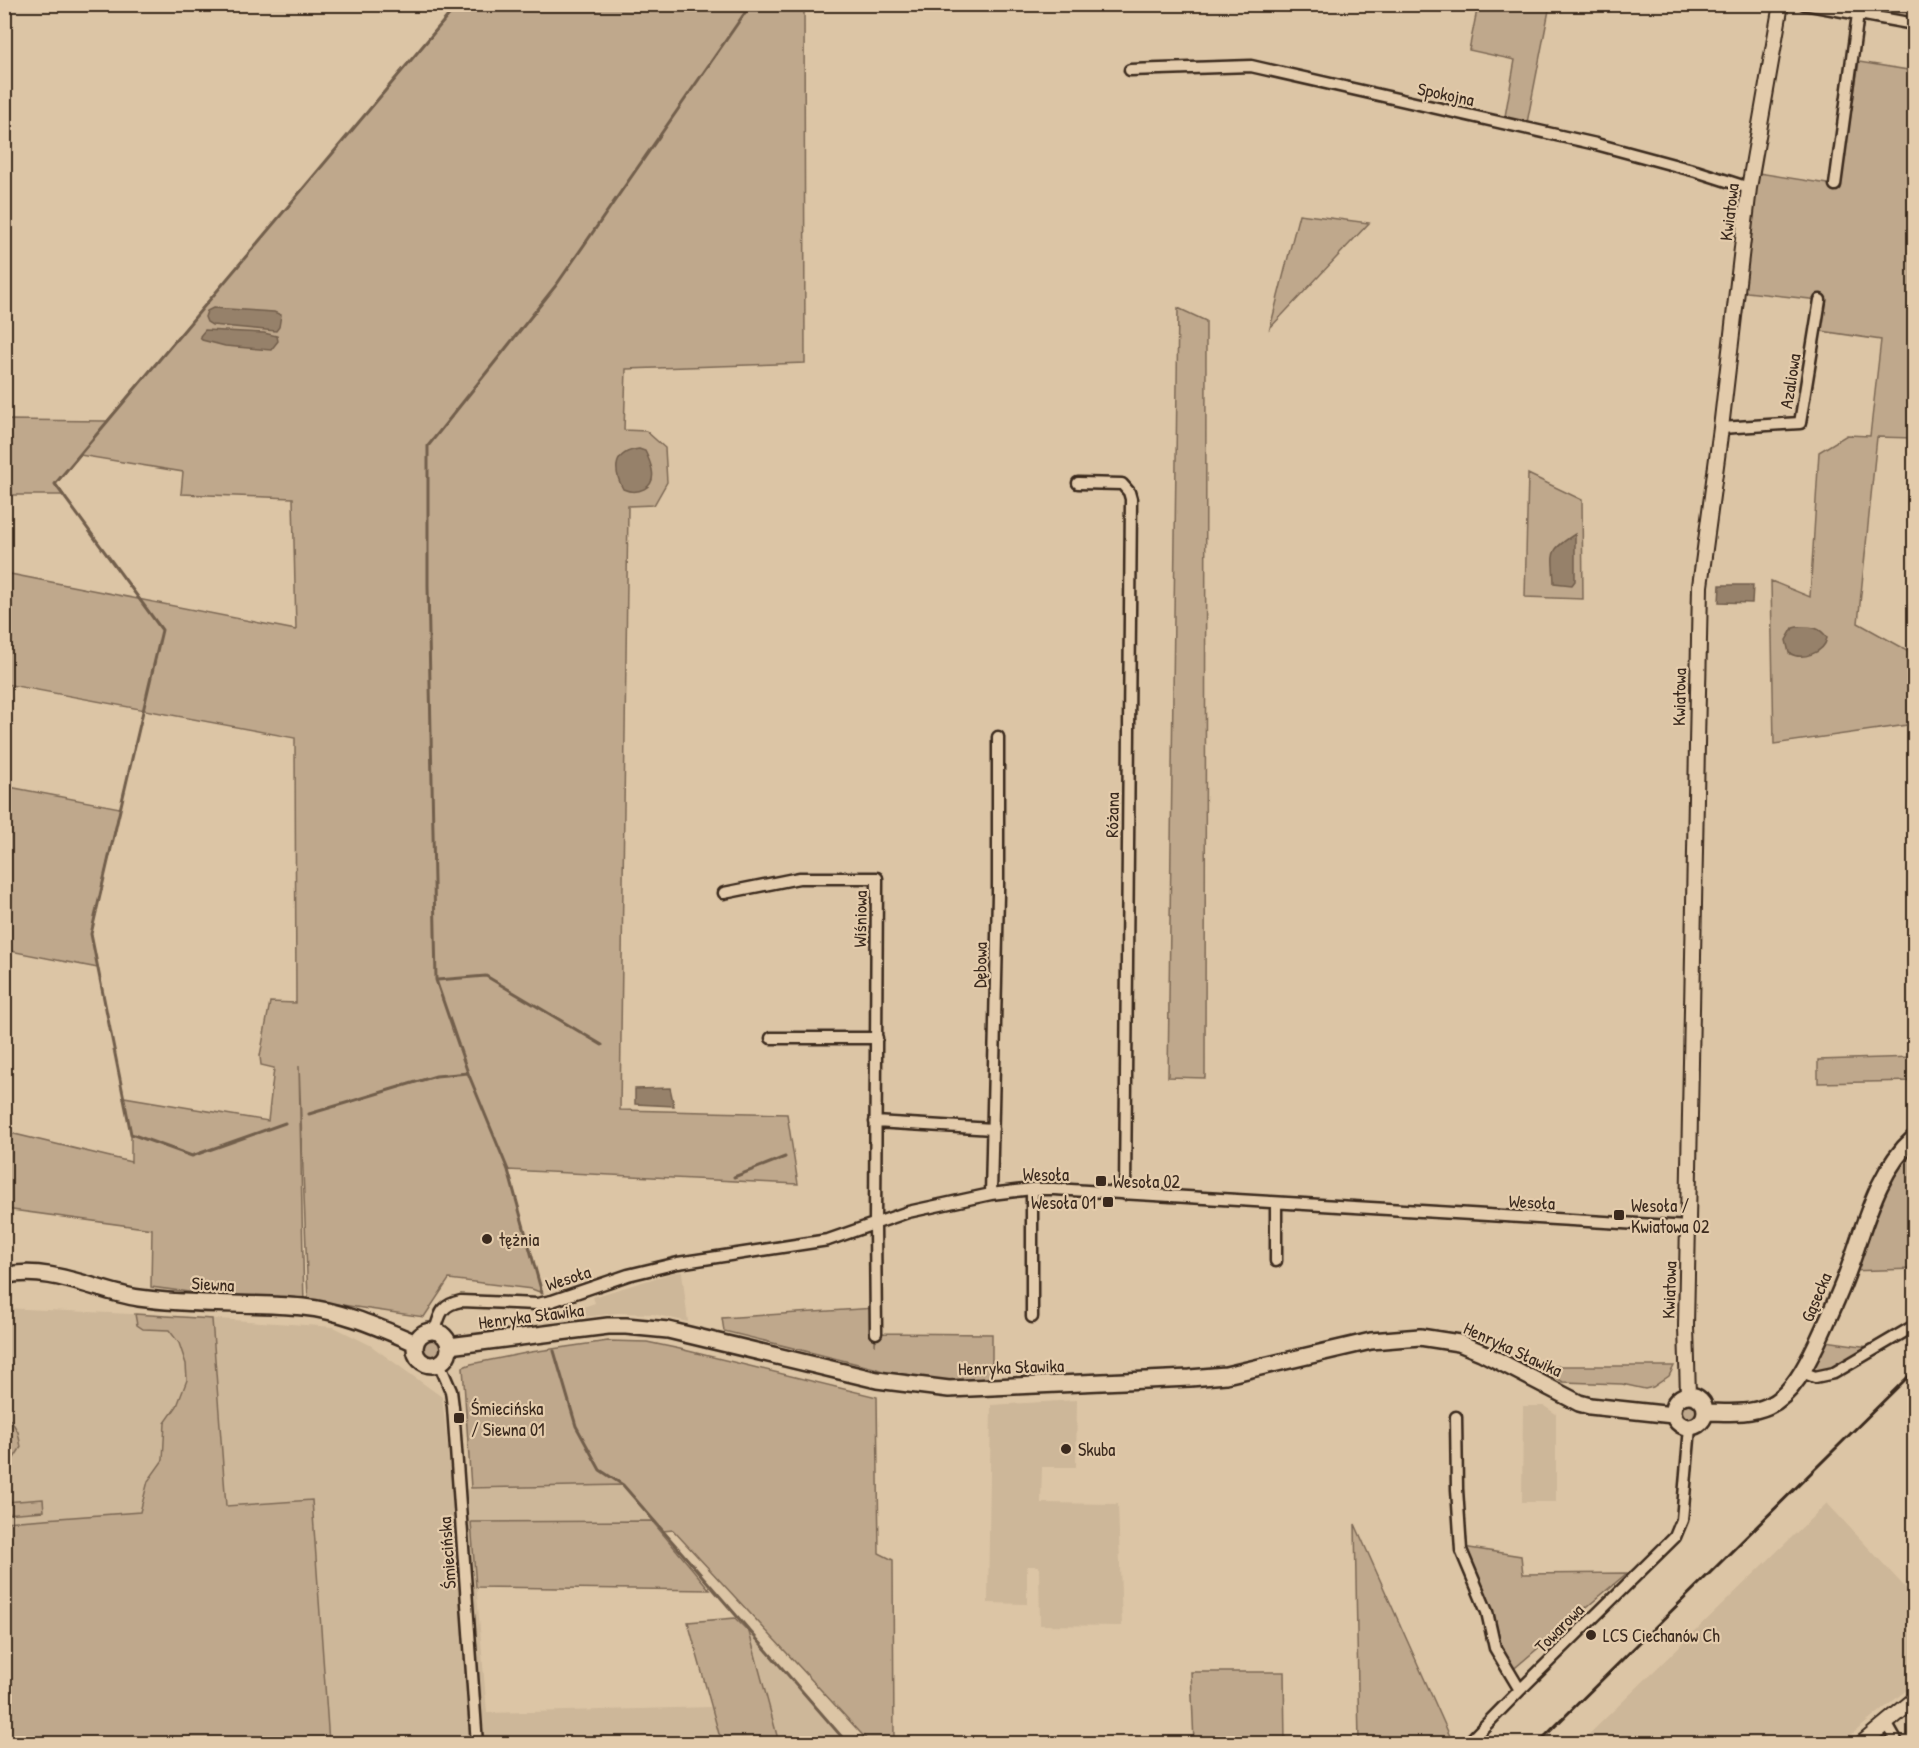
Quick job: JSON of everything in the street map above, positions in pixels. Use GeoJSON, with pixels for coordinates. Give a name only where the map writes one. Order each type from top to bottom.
{"type":"FeatureCollection","features":[{"type":"Feature","properties":{"kind":"main road","name":"Gąsecka"},"geometry":{"type":"LineString","coordinates":[[1705,1412],[1754,1412],[1784,1396],[1802,1372],[1834,1306],[1882,1181],[1895,1158],[1914,1138]]}},
{"type":"Feature","properties":{"kind":"main road","name":"Siewna"},"geometry":{"type":"LineString","coordinates":[[4,1276],[15,1273],[46,1275],[137,1298],[304,1307],[354,1318],[416,1343]]}},
{"type":"Feature","properties":{"kind":"main road","name":"Henryka Sławika"},"geometry":{"type":"LineString","coordinates":[[449,1346],[608,1326],[649,1327],[877,1380],[969,1389],[1226,1375],[1371,1341],[1420,1337],[1459,1343],[1590,1406],[1673,1410]]}},
{"type":"Feature","properties":{"kind":"main road"},"geometry":{"type":"LineString","coordinates":[[435,1331],[444,1336],[449,1346],[447,1356],[439,1363],[429,1365],[422,1361],[416,1352],[416,1343],[421,1335],[435,1331]]}},
{"type":"Feature","properties":{"kind":"main road"},"geometry":{"type":"LineString","coordinates":[[1688,1395],[1699,1399],[1705,1412],[1699,1424],[1690,1427],[1678,1423],[1673,1410],[1678,1399],[1688,1395]]}},
{"type":"Feature","properties":{"kind":"street","name":"Kwiatowa"},"geometry":{"type":"LineString","coordinates":[[1688,1395],[1686,1327],[1700,586],[1749,188],[1781,4]]}},
{"type":"Feature","properties":{"kind":"street"},"geometry":{"type":"LineString","coordinates":[[1803,4],[1914,24]]}},
{"type":"Feature","properties":{"kind":"street"},"geometry":{"type":"LineString","coordinates":[[1835,185],[1858,14]]}},
{"type":"Feature","properties":{"kind":"street","name":"Spokojna"},"geometry":{"type":"LineString","coordinates":[[1130,70],[1251,66],[1596,144],[1749,188]]}},
{"type":"Feature","properties":{"kind":"street","name":"Azaliowa"},"geometry":{"type":"LineString","coordinates":[[1721,428],[1800,423],[1820,300]]}},
{"type":"Feature","properties":{"kind":"street","name":"Różana"},"geometry":{"type":"LineString","coordinates":[[1078,483],[1122,484],[1129,492],[1131,499],[1125,1194]]}},
{"type":"Feature","properties":{"kind":"street","name":"Dębowa"},"geometry":{"type":"LineString","coordinates":[[991,1194],[999,737]]}},
{"type":"Feature","properties":{"kind":"street","name":"Wiśniowa"},"geometry":{"type":"LineString","coordinates":[[724,893],[799,878],[877,878],[874,1224],[876,1333]]}},
{"type":"Feature","properties":{"kind":"street"},"geometry":{"type":"LineString","coordinates":[[771,1038],[877,1038]]}},
{"type":"Feature","properties":{"kind":"street"},"geometry":{"type":"LineString","coordinates":[[875,1122],[993,1129]]}},
{"type":"Feature","properties":{"kind":"street"},"geometry":{"type":"LineString","coordinates":[[1032,1190],[1032,1317]]}},
{"type":"Feature","properties":{"kind":"street","name":"Wesoła"},"geometry":{"type":"LineString","coordinates":[[435,1331],[439,1316],[451,1303],[461,1301],[537,1304],[628,1275],[678,1263],[828,1240],[908,1212],[991,1194],[1032,1190],[1689,1227]]}},
{"type":"Feature","properties":{"kind":"street"},"geometry":{"type":"LineString","coordinates":[[1276,1204],[1276,1261]]}},
{"type":"Feature","properties":{"kind":"street"},"geometry":{"type":"LineString","coordinates":[[1802,1372],[1815,1377],[1834,1373],[1914,1326]]}},
{"type":"Feature","properties":{"kind":"street","name":"Śmiecińska"},"geometry":{"type":"LineString","coordinates":[[439,1363],[451,1391],[453,1407],[477,1743]]}},
{"type":"Feature","properties":{"kind":"street"},"geometry":{"type":"LineString","coordinates":[[1456,1418],[1461,1550],[1487,1612],[1495,1648],[1520,1690]]}},
{"type":"Feature","properties":{"kind":"street","name":"Towarowa"},"geometry":{"type":"LineString","coordinates":[[1467,1743],[1675,1537],[1682,1520],[1690,1427]]}},
{"type":"Feature","properties":{"kind":"street"},"geometry":{"type":"LineString","coordinates":[[1861,1743],[1914,1700]]}},
{"type":"Feature","properties":{"kind":"street"},"geometry":{"type":"LineString","coordinates":[[1886,1723],[1898,1743]]}},
{"type":"Feature","properties":{"kind":"shaded area"},"geometry":{"type":"Polygon","coordinates":[[[458,5],[804,5],[805,363],[626,369],[624,430],[646,431],[665,448],[667,482],[654,505],[628,506],[620,1110],[787,1114],[798,1184],[508,1170],[542,1293],[532,1289],[449,1279],[424,1317],[308,1300],[299,1066],[304,1307],[151,1287],[152,1229],[5,1209],[6,1132],[131,1162],[131,1134],[124,1097],[268,1121],[274,1068],[261,1065],[260,1056],[270,1002],[296,1003],[295,738],[5,684],[5,573],[296,630],[293,498],[181,494],[183,472],[80,455],[56,484],[64,495],[5,495],[5,420],[107,421],[458,5]]]}},
{"type":"Feature","properties":{"kind":"shaded area"},"geometry":{"type":"Polygon","coordinates":[[[1478,5],[1550,5],[1526,128],[1504,122],[1515,60],[1469,50],[1478,5]]]}},
{"type":"Feature","properties":{"kind":"shaded area"},"geometry":{"type":"Polygon","coordinates":[[[1807,5],[1914,5],[1914,24],[1807,5]]]}},
{"type":"Feature","properties":{"kind":"shaded area"},"geometry":{"type":"Polygon","coordinates":[[[1859,62],[1914,71],[1914,438],[1877,437],[1858,623],[1914,654],[1914,724],[1774,744],[1771,581],[1810,597],[1819,452],[1847,435],[1870,436],[1881,340],[1815,330],[1819,300],[1747,292],[1739,284],[1753,172],[1840,186],[1859,62]]]}},
{"type":"Feature","properties":{"kind":"shaded area"},"geometry":{"type":"Polygon","coordinates":[[[1299,214],[1369,223],[1270,328],[1299,214]]]}},
{"type":"Feature","properties":{"kind":"shaded area"},"geometry":{"type":"Polygon","coordinates":[[[213,308],[274,312],[281,315],[279,327],[276,331],[212,325],[205,317],[207,311],[213,308]]]}},
{"type":"Feature","properties":{"kind":"shaded area"},"geometry":{"type":"Polygon","coordinates":[[[1178,308],[1206,321],[1205,1078],[1168,1077],[1178,308]]]}},
{"type":"Feature","properties":{"kind":"shaded area"},"geometry":{"type":"Polygon","coordinates":[[[205,330],[264,333],[277,336],[278,341],[271,350],[225,346],[202,340],[200,336],[205,330]]]}},
{"type":"Feature","properties":{"kind":"shaded area"},"geometry":{"type":"Polygon","coordinates":[[[639,449],[645,451],[649,461],[652,470],[651,482],[639,491],[628,491],[623,489],[620,482],[618,463],[624,454],[639,449]]]}},
{"type":"Feature","properties":{"kind":"shaded area"},"geometry":{"type":"Polygon","coordinates":[[[1528,474],[1582,500],[1583,599],[1525,597],[1528,474]]]}},
{"type":"Feature","properties":{"kind":"shaded area"},"geometry":{"type":"Polygon","coordinates":[[[1575,534],[1575,581],[1572,585],[1554,583],[1553,559],[1556,549],[1575,534]]]}},
{"type":"Feature","properties":{"kind":"shaded area"},"geometry":{"type":"Polygon","coordinates":[[[1720,585],[1753,585],[1752,603],[1719,602],[1720,585]]]}},
{"type":"Feature","properties":{"kind":"shaded area"},"geometry":{"type":"Polygon","coordinates":[[[1793,628],[1818,629],[1824,634],[1827,638],[1822,648],[1806,656],[1789,653],[1786,640],[1793,628]]]}},
{"type":"Feature","properties":{"kind":"shaded area"},"geometry":{"type":"Polygon","coordinates":[[[4,786],[120,808],[91,934],[98,968],[5,950],[4,786]]]}},
{"type":"Feature","properties":{"kind":"shaded area"},"geometry":{"type":"Polygon","coordinates":[[[1914,1057],[1914,1081],[1818,1083],[1818,1060],[1914,1057]]]}},
{"type":"Feature","properties":{"kind":"shaded area"},"geometry":{"type":"Polygon","coordinates":[[[670,1088],[674,1106],[635,1104],[635,1089],[670,1088]]]}},
{"type":"Feature","properties":{"kind":"shaded area"},"geometry":{"type":"Polygon","coordinates":[[[1914,1138],[1914,1269],[1848,1271],[1861,1234],[1914,1138]]]}},
{"type":"Feature","properties":{"kind":"shaded area"},"geometry":{"type":"Polygon","coordinates":[[[675,1272],[682,1272],[688,1322],[653,1314],[618,1313],[552,1321],[552,1318],[595,1303],[593,1297],[675,1272]]]}},
{"type":"Feature","properties":{"kind":"shaded area"},"geometry":{"type":"Polygon","coordinates":[[[4,1308],[334,1327],[370,1345],[442,1397],[453,1490],[623,1485],[652,1521],[471,1522],[487,1713],[712,1707],[719,1734],[732,1743],[329,1743],[312,1501],[5,1522],[4,1308]]]}},
{"type":"Feature","properties":{"kind":"shaded area"},"geometry":{"type":"Polygon","coordinates":[[[875,1308],[875,1346],[876,1333],[992,1334],[992,1388],[923,1386],[874,1368],[724,1331],[722,1318],[875,1308]]]}},
{"type":"Feature","properties":{"kind":"shaded area"},"geometry":{"type":"Polygon","coordinates":[[[135,1314],[212,1319],[226,1506],[312,1500],[329,1743],[5,1743],[5,1522],[140,1512],[148,1481],[163,1460],[165,1423],[177,1406],[187,1380],[186,1364],[179,1343],[169,1330],[143,1329],[137,1325],[135,1314]]]}},
{"type":"Feature","properties":{"kind":"shaded area"},"geometry":{"type":"Polygon","coordinates":[[[428,1339],[436,1339],[441,1344],[439,1355],[428,1357],[423,1352],[423,1344],[428,1339]]]}},
{"type":"Feature","properties":{"kind":"shaded area"},"geometry":{"type":"Polygon","coordinates":[[[1818,1340],[1876,1348],[1834,1373],[1802,1372],[1818,1340]]]}},
{"type":"Feature","properties":{"kind":"shaded area"},"geometry":{"type":"Polygon","coordinates":[[[608,1341],[647,1342],[877,1397],[879,1553],[893,1560],[894,1743],[870,1743],[673,1530],[663,1531],[623,1485],[471,1488],[463,1367],[531,1352],[608,1341]]]}},
{"type":"Feature","properties":{"kind":"shaded area"},"geometry":{"type":"Polygon","coordinates":[[[1537,1366],[1674,1366],[1669,1376],[1653,1387],[1645,1389],[1622,1384],[1563,1382],[1537,1366]]]}},
{"type":"Feature","properties":{"kind":"shaded area"},"geometry":{"type":"Polygon","coordinates":[[[1077,1400],[1076,1467],[1042,1467],[1041,1503],[1118,1504],[1122,1626],[1040,1625],[1039,1566],[1027,1566],[1027,1604],[988,1603],[991,1405],[1077,1400]]]}},
{"type":"Feature","properties":{"kind":"shaded area"},"geometry":{"type":"Polygon","coordinates":[[[1685,1402],[1693,1402],[1698,1407],[1696,1418],[1685,1420],[1680,1415],[1680,1407],[1685,1402]]]}},
{"type":"Feature","properties":{"kind":"shaded area"},"geometry":{"type":"Polygon","coordinates":[[[1523,1406],[1544,1406],[1556,1414],[1556,1502],[1522,1502],[1523,1406]]]}},
{"type":"Feature","properties":{"kind":"shaded area"},"geometry":{"type":"Polygon","coordinates":[[[4,1420],[11,1420],[18,1432],[21,1447],[14,1458],[5,1461],[4,1420]]]}},
{"type":"Feature","properties":{"kind":"shaded area"},"geometry":{"type":"Polygon","coordinates":[[[43,1499],[44,1511],[5,1514],[5,1502],[43,1499]]]}},
{"type":"Feature","properties":{"kind":"shaded area"},"geometry":{"type":"Polygon","coordinates":[[[1827,1503],[1914,1597],[1914,1684],[1841,1743],[1580,1743],[1827,1503]]]}},
{"type":"Feature","properties":{"kind":"shaded area"},"geometry":{"type":"Polygon","coordinates":[[[652,1521],[710,1590],[476,1587],[471,1522],[652,1521]]]}},
{"type":"Feature","properties":{"kind":"shaded area"},"geometry":{"type":"Polygon","coordinates":[[[1355,1524],[1453,1743],[1359,1743],[1355,1524]]]}},
{"type":"Feature","properties":{"kind":"shaded area"},"geometry":{"type":"Polygon","coordinates":[[[1463,1547],[1521,1556],[1523,1574],[1627,1573],[1510,1672],[1500,1651],[1463,1547]]]}},
{"type":"Feature","properties":{"kind":"shaded area"},"geometry":{"type":"Polygon","coordinates":[[[735,1618],[749,1632],[779,1743],[732,1743],[719,1734],[688,1622],[735,1618]]]}},
{"type":"Feature","properties":{"kind":"shaded area"},"geometry":{"type":"Polygon","coordinates":[[[749,1632],[848,1743],[779,1743],[749,1632]]]}},
{"type":"Feature","properties":{"kind":"shaded area"},"geometry":{"type":"Polygon","coordinates":[[[1191,1672],[1284,1672],[1285,1743],[1194,1743],[1191,1672]]]}},
{"type":"Feature","properties":{"kind":"waterway"},"geometry":{"type":"LineString","coordinates":[[285,1123],[192,1156],[131,1134],[91,934],[162,630],[55,484],[458,4]]}},
{"type":"Feature","properties":{"kind":"waterway"},"geometry":{"type":"LineString","coordinates":[[468,1073],[436,980],[428,585],[428,446],[557,284],[751,4]]}},
{"type":"Feature","properties":{"kind":"waterway"},"geometry":{"type":"LineString","coordinates":[[437,980],[486,976],[602,1045]]}},
{"type":"Feature","properties":{"kind":"waterway"},"geometry":{"type":"LineString","coordinates":[[309,1114],[436,1076],[468,1073],[508,1170],[542,1293]]}},
{"type":"Feature","properties":{"kind":"waterway"},"geometry":{"type":"LineString","coordinates":[[734,1177],[785,1157]]}},
{"type":"Feature","properties":{"kind":"waterway"},"geometry":{"type":"LineString","coordinates":[[554,1351],[576,1426],[600,1470],[623,1485],[848,1744]]}},
{"type":"Feature","properties":{"kind":"railway"},"geometry":{"type":"LineString","coordinates":[[1537,1744],[1914,1371]]}},
{"type":"Feature","properties":{"kind":"place","name":"Wesoła 02"},"geometry":{"type":"Point","coordinates":[1101,1181]}},
{"type":"Feature","properties":{"kind":"place","name":"Wesoła 01"},"geometry":{"type":"Point","coordinates":[1108,1202]}},
{"type":"Feature","properties":{"kind":"place","name":"Wesoła / Kwiatowa 02"},"geometry":{"type":"Point","coordinates":[1619,1215]}},
{"type":"Feature","properties":{"kind":"place","name":"tężnia"},"geometry":{"type":"Point","coordinates":[487,1239]}},
{"type":"Feature","properties":{"kind":"place","name":"Śmiecińska / Siewna 01"},"geometry":{"type":"Point","coordinates":[459,1418]}},
{"type":"Feature","properties":{"kind":"place","name":"Skuba"},"geometry":{"type":"Point","coordinates":[1066,1449]}},
{"type":"Feature","properties":{"kind":"place","name":"LCS Ciechanów Ch"},"geometry":{"type":"Point","coordinates":[1591,1635]}}]}
